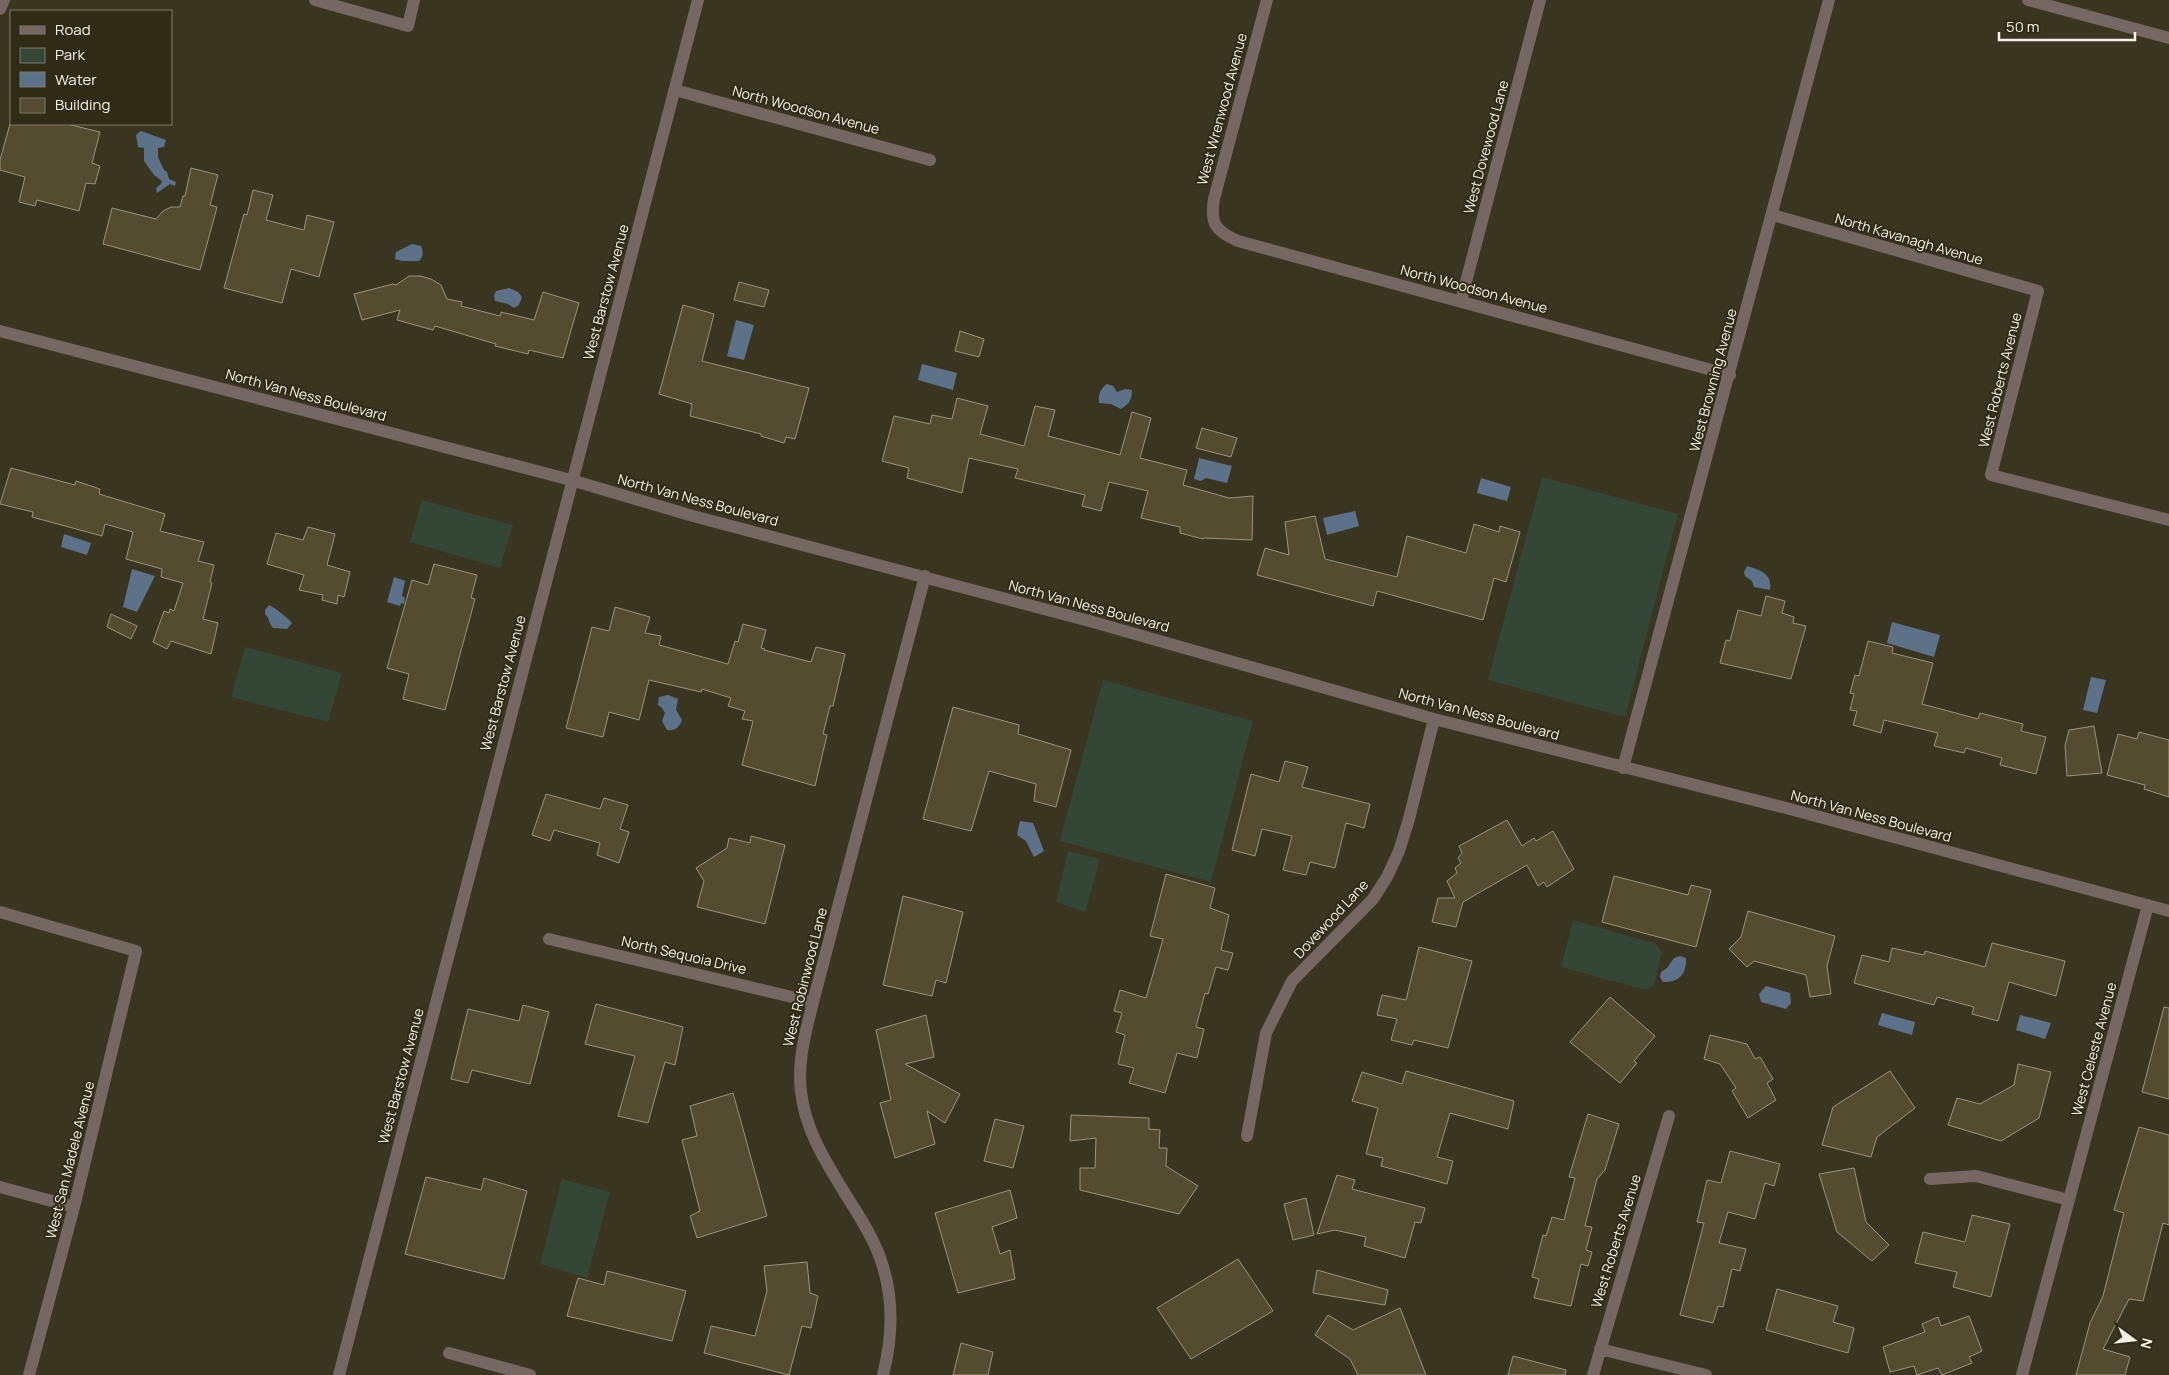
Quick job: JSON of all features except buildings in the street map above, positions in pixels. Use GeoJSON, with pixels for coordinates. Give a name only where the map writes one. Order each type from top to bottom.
{"type":"FeatureCollection","features":[{"type":"Feature","properties":{"kind":"street"},"geometry":{"type":"LineString","coordinates":[[0,9],[4,0]]}},
{"type":"Feature","properties":{"kind":"street"},"geometry":{"type":"LineString","coordinates":[[315,0],[408,26],[414,0]]}},
{"type":"Feature","properties":{"kind":"street","name":"West Barstow Avenue"},"geometry":{"type":"LineString","coordinates":[[339,1375],[571,480],[698,0]]}},
{"type":"Feature","properties":{"kind":"street","name":"West Wrenwood Avenue"},"geometry":{"type":"LineString","coordinates":[[1215,226],[1212,212],[1214,199],[1267,0]]}},
{"type":"Feature","properties":{"kind":"street","name":"West Dovewood Lane"},"geometry":{"type":"LineString","coordinates":[[1461,301],[1540,0]]}},
{"type":"Feature","properties":{"kind":"street","name":"West Browning Avenue"},"geometry":{"type":"LineString","coordinates":[[1623,768],[1773,216],[1829,0]]}},
{"type":"Feature","properties":{"kind":"street"},"geometry":{"type":"LineString","coordinates":[[2028,0],[2169,38]]}},
{"type":"Feature","properties":{"kind":"street","name":"North Woodson Avenue"},"geometry":{"type":"LineString","coordinates":[[675,90],[930,160]]}},
{"type":"Feature","properties":{"kind":"street","name":"North Kavanagh Avenue"},"geometry":{"type":"LineString","coordinates":[[1773,216],[2038,291]]}},
{"type":"Feature","properties":{"kind":"street","name":"North Woodson Avenue"},"geometry":{"type":"LineString","coordinates":[[1215,226],[1225,235],[1238,241],[1730,375]]}},
{"type":"Feature","properties":{"kind":"street","name":"West Roberts Avenue"},"geometry":{"type":"LineString","coordinates":[[2038,291],[1991,475],[2169,520]]}},
{"type":"Feature","properties":{"kind":"street","name":"North Van Ness Boulevard"},"geometry":{"type":"LineString","coordinates":[[0,331],[571,480],[693,516],[924,576],[1434,719],[1786,808],[2169,911]]}},
{"type":"Feature","properties":{"kind":"street","name":"West Robinwood Lane"},"geometry":{"type":"LineString","coordinates":[[883,1375],[891,1324],[888,1288],[879,1255],[864,1225],[816,1147],[807,1121],[801,1091],[800,1063],[813,1002],[924,576]]}},
{"type":"Feature","properties":{"kind":"street","name":"Dovewood Lane"},"geometry":{"type":"LineString","coordinates":[[1247,1136],[1266,1033],[1292,981],[1373,899],[1387,877],[1399,851],[1409,819],[1434,719]]}},
{"type":"Feature","properties":{"kind":"street","name":"West Celeste Avenue"},"geometry":{"type":"LineString","coordinates":[[2022,1375],[2148,905]]}},
{"type":"Feature","properties":{"kind":"street","name":"West San Madele Avenue"},"geometry":{"type":"LineString","coordinates":[[0,912],[136,951],[74,1207],[29,1375]]}},
{"type":"Feature","properties":{"kind":"street","name":"North Sequoia Drive"},"geometry":{"type":"LineString","coordinates":[[549,939],[813,1002]]}},
{"type":"Feature","properties":{"kind":"street","name":"West Roberts Avenue"},"geometry":{"type":"LineString","coordinates":[[1593,1375],[1669,1116]]}},
{"type":"Feature","properties":{"kind":"street"},"geometry":{"type":"LineString","coordinates":[[1930,1179],[1976,1176],[2069,1200]]}},
{"type":"Feature","properties":{"kind":"street"},"geometry":{"type":"LineString","coordinates":[[0,1188],[74,1207]]}},
{"type":"Feature","properties":{"kind":"street"},"geometry":{"type":"LineString","coordinates":[[1600,1349],[1706,1375]]}},
{"type":"Feature","properties":{"kind":"street"},"geometry":{"type":"LineString","coordinates":[[449,1353],[530,1375]]}},
{"type":"Feature","properties":{"kind":"green space"},"geometry":{"type":"Polygon","coordinates":[[[1542,477],[1678,514],[1625,717],[1488,680],[1542,477]]]}},
{"type":"Feature","properties":{"kind":"green space"},"geometry":{"type":"Polygon","coordinates":[[[422,500],[513,525],[500,568],[410,542],[422,500]]]}},
{"type":"Feature","properties":{"kind":"green space"},"geometry":{"type":"Polygon","coordinates":[[[245,647],[342,673],[328,722],[231,697],[245,647]]]}},
{"type":"Feature","properties":{"kind":"green space"},"geometry":{"type":"Polygon","coordinates":[[[1103,680],[1253,721],[1211,882],[1060,841],[1103,680]]]}},
{"type":"Feature","properties":{"kind":"green space"},"geometry":{"type":"Polygon","coordinates":[[[1068,851],[1100,859],[1085,912],[1056,902],[1068,851]]]}},
{"type":"Feature","properties":{"kind":"green space"},"geometry":{"type":"Polygon","coordinates":[[[1573,920],[1656,944],[1662,952],[1654,985],[1646,990],[1561,967],[1573,920]]]}},
{"type":"Feature","properties":{"kind":"green space"},"geometry":{"type":"Polygon","coordinates":[[[562,1179],[610,1192],[587,1278],[540,1264],[562,1179]]]}},
{"type":"Feature","properties":{"kind":"water"},"geometry":{"type":"Polygon","coordinates":[[[141,131],[166,140],[164,147],[158,148],[158,157],[169,179],[176,182],[175,186],[170,184],[157,193],[156,188],[162,181],[154,175],[144,161],[144,148],[138,147],[136,135],[141,131]]]}},
{"type":"Feature","properties":{"kind":"water"},"geometry":{"type":"Polygon","coordinates":[[[412,244],[421,246],[423,254],[419,261],[395,259],[396,252],[412,244]]]}},
{"type":"Feature","properties":{"kind":"water"},"geometry":{"type":"Polygon","coordinates":[[[509,288],[518,292],[522,297],[519,305],[514,308],[508,304],[495,301],[496,291],[509,288]]]}},
{"type":"Feature","properties":{"kind":"water"},"geometry":{"type":"Polygon","coordinates":[[[736,320],[754,325],[744,360],[727,356],[736,320]]]}},
{"type":"Feature","properties":{"kind":"water"},"geometry":{"type":"Polygon","coordinates":[[[922,364],[957,373],[953,390],[918,380],[922,364]]]}},
{"type":"Feature","properties":{"kind":"water"},"geometry":{"type":"Polygon","coordinates":[[[1107,384],[1113,386],[1117,392],[1125,389],[1132,390],[1130,401],[1121,409],[1111,404],[1099,403],[1100,392],[1107,384]]]}},
{"type":"Feature","properties":{"kind":"water"},"geometry":{"type":"Polygon","coordinates":[[[1199,458],[1232,466],[1227,483],[1206,478],[1201,481],[1194,479],[1199,458]]]}},
{"type":"Feature","properties":{"kind":"water"},"geometry":{"type":"Polygon","coordinates":[[[1481,478],[1511,487],[1507,501],[1477,493],[1481,478]]]}},
{"type":"Feature","properties":{"kind":"water"},"geometry":{"type":"Polygon","coordinates":[[[1355,511],[1359,526],[1327,535],[1323,518],[1355,511]]]}},
{"type":"Feature","properties":{"kind":"water"},"geometry":{"type":"Polygon","coordinates":[[[64,534],[91,543],[87,555],[61,547],[64,534]]]}},
{"type":"Feature","properties":{"kind":"water"},"geometry":{"type":"Polygon","coordinates":[[[1747,566],[1761,571],[1767,576],[1770,580],[1770,590],[1754,587],[1752,581],[1745,576],[1744,572],[1747,566]]]}},
{"type":"Feature","properties":{"kind":"water"},"geometry":{"type":"Polygon","coordinates":[[[132,569],[155,576],[137,612],[123,607],[132,569]]]}},
{"type":"Feature","properties":{"kind":"water"},"geometry":{"type":"Polygon","coordinates":[[[394,577],[405,581],[402,596],[405,598],[404,604],[401,603],[400,606],[387,602],[394,577]]]}},
{"type":"Feature","properties":{"kind":"water"},"geometry":{"type":"Polygon","coordinates":[[[269,605],[292,623],[287,629],[273,628],[265,614],[265,610],[269,605]]]}},
{"type":"Feature","properties":{"kind":"water"},"geometry":{"type":"Polygon","coordinates":[[[1892,622],[1940,635],[1934,657],[1887,643],[1892,622]]]}},
{"type":"Feature","properties":{"kind":"water"},"geometry":{"type":"Polygon","coordinates":[[[2091,677],[2106,680],[2097,713],[2083,710],[2091,677]]]}},
{"type":"Feature","properties":{"kind":"water"},"geometry":{"type":"Polygon","coordinates":[[[668,695],[678,699],[676,710],[682,720],[678,727],[672,730],[667,730],[662,721],[665,713],[658,705],[659,697],[668,695]]]}},
{"type":"Feature","properties":{"kind":"water"},"geometry":{"type":"Polygon","coordinates":[[[1020,821],[1033,823],[1044,851],[1034,857],[1026,841],[1017,835],[1020,821]]]}},
{"type":"Feature","properties":{"kind":"water"},"geometry":{"type":"Polygon","coordinates":[[[1680,956],[1686,958],[1683,973],[1678,979],[1663,982],[1660,977],[1661,972],[1667,968],[1674,958],[1680,956]]]}},
{"type":"Feature","properties":{"kind":"water"},"geometry":{"type":"Polygon","coordinates":[[[1766,986],[1790,993],[1791,1003],[1786,1009],[1761,1002],[1759,994],[1766,986]]]}},
{"type":"Feature","properties":{"kind":"water"},"geometry":{"type":"Polygon","coordinates":[[[1882,1013],[1915,1022],[1912,1035],[1878,1025],[1882,1013]]]}},
{"type":"Feature","properties":{"kind":"water"},"geometry":{"type":"Polygon","coordinates":[[[2020,1015],[2051,1023],[2045,1039],[2016,1030],[2020,1015]]]}}]}
